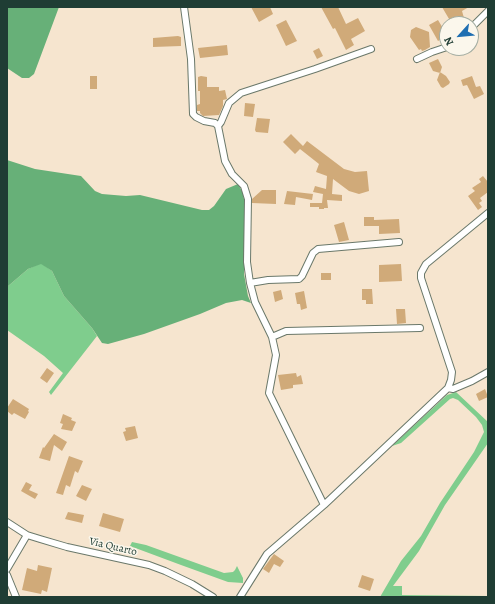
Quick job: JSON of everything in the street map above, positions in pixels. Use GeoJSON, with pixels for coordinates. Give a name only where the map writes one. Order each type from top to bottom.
{"type":"FeatureCollection","features":[{"type":"Feature","properties":{"kind":"street"},"geometry":{"type":"LineString","coordinates":[[184,7],[191,59],[193,114],[196,117],[215,123],[218,126],[225,161],[232,174],[244,186],[248,199],[247,262],[250,283],[256,302],[272,337],[276,355],[269,393],[324,505]]}},
{"type":"Feature","properties":{"kind":"street"},"geometry":{"type":"LineString","coordinates":[[479,20],[488,11]]}},
{"type":"Feature","properties":{"kind":"street"},"geometry":{"type":"LineString","coordinates":[[218,126],[229,103],[241,93],[371,49]]}},
{"type":"Feature","properties":{"kind":"street"},"geometry":{"type":"LineString","coordinates":[[418,59],[439,50]]}},
{"type":"Feature","properties":{"kind":"street"},"geometry":{"type":"LineString","coordinates":[[240,597],[268,554],[324,505],[448,388],[452,372],[421,278],[421,273],[426,264],[488,213]]}},
{"type":"Feature","properties":{"kind":"street"},"geometry":{"type":"LineString","coordinates":[[250,283],[268,280],[299,279],[316,250],[399,242]]}},
{"type":"Feature","properties":{"kind":"street"},"geometry":{"type":"LineString","coordinates":[[272,337],[286,331],[420,328]]}},
{"type":"Feature","properties":{"kind":"street"},"geometry":{"type":"LineString","coordinates":[[448,388],[454,389],[488,372]]}},
{"type":"Feature","properties":{"kind":"street","name":"Via Quarto"},"geometry":{"type":"LineString","coordinates":[[7,522],[27,535],[67,547],[122,559],[165,571],[192,584],[213,597]]}},
{"type":"Feature","properties":{"kind":"street"},"geometry":{"type":"LineString","coordinates":[[7,569],[27,535]]}},
{"type":"Feature","properties":{"kind":"street"},"geometry":{"type":"LineString","coordinates":[[7,576],[16,597]]}},
{"type":"Feature","properties":{"kind":"green space"},"geometry":{"type":"Polygon","coordinates":[[[7,7],[59,7],[34,74],[29,78],[22,78],[7,68],[7,7]]]}},
{"type":"Feature","properties":{"kind":"green space"},"geometry":{"type":"Polygon","coordinates":[[[7,160],[35,169],[81,176],[95,191],[102,194],[126,196],[140,195],[202,210],[209,210],[214,206],[226,189],[238,184],[243,193],[245,205],[244,274],[248,296],[251,303],[242,300],[226,303],[144,334],[108,344],[102,343],[92,328],[64,296],[52,271],[41,264],[28,269],[7,287],[7,160]]]}},
{"type":"Feature","properties":{"kind":"green space"},"geometry":{"type":"Polygon","coordinates":[[[41,263],[52,271],[64,296],[92,328],[97,336],[51,395],[49,392],[63,373],[44,356],[7,330],[7,287],[28,269],[41,263]]]}},
{"type":"Feature","properties":{"kind":"green space"},"geometry":{"type":"Polygon","coordinates":[[[456,392],[488,422],[488,443],[445,505],[419,551],[393,586],[402,586],[402,595],[488,597],[380,597],[401,561],[421,536],[440,503],[474,452],[484,432],[482,425],[476,417],[458,400],[453,398],[450,399],[401,443],[392,446],[447,395],[456,392]]]}},
{"type":"Feature","properties":{"kind":"green space"},"geometry":{"type":"Polygon","coordinates":[[[132,542],[146,545],[224,573],[233,572],[237,566],[243,578],[243,583],[228,582],[181,565],[130,546],[132,542]]]}},
{"type":"Feature","properties":{"kind":"building"},"geometry":{"type":"Polygon","coordinates":[[[251,7],[270,7],[273,14],[259,22],[251,7]]]}},
{"type":"Feature","properties":{"kind":"building"},"geometry":{"type":"Polygon","coordinates":[[[321,7],[338,7],[346,24],[358,18],[365,31],[351,39],[354,45],[346,50],[335,28],[333,29],[321,7]]]}},
{"type":"Feature","properties":{"kind":"building"},"geometry":{"type":"Polygon","coordinates":[[[442,7],[469,7],[462,11],[463,16],[447,16],[442,7]]]}},
{"type":"Feature","properties":{"kind":"building"},"geometry":{"type":"Polygon","coordinates":[[[286,20],[297,41],[286,46],[276,25],[286,20]]]}},
{"type":"Feature","properties":{"kind":"building"},"geometry":{"type":"Polygon","coordinates":[[[438,20],[439,22],[438,41],[429,25],[438,20]]]}},
{"type":"Feature","properties":{"kind":"building"},"geometry":{"type":"Polygon","coordinates":[[[416,27],[429,32],[430,47],[422,51],[421,49],[419,50],[410,37],[411,30],[416,27]]]}},
{"type":"Feature","properties":{"kind":"building"},"geometry":{"type":"Polygon","coordinates":[[[181,37],[181,46],[153,47],[153,38],[181,37]]]}},
{"type":"Feature","properties":{"kind":"building"},"geometry":{"type":"Polygon","coordinates":[[[227,45],[228,55],[200,58],[198,48],[227,45]]]}},
{"type":"Feature","properties":{"kind":"building"},"geometry":{"type":"Polygon","coordinates":[[[319,48],[323,56],[317,59],[313,51],[319,48]]]}},
{"type":"Feature","properties":{"kind":"building"},"geometry":{"type":"Polygon","coordinates":[[[438,59],[442,67],[440,73],[433,71],[429,63],[438,59]]]}},
{"type":"Feature","properties":{"kind":"building"},"geometry":{"type":"Polygon","coordinates":[[[440,72],[446,76],[450,82],[443,88],[437,80],[440,72]]]}},
{"type":"Feature","properties":{"kind":"building"},"geometry":{"type":"Polygon","coordinates":[[[90,76],[97,76],[97,89],[90,89],[90,76]]]}},
{"type":"Feature","properties":{"kind":"building"},"geometry":{"type":"Polygon","coordinates":[[[472,76],[476,87],[480,86],[484,94],[474,99],[467,85],[463,86],[461,80],[472,76]]]}},
{"type":"Feature","properties":{"kind":"building"},"geometry":{"type":"Polygon","coordinates":[[[198,77],[207,77],[207,87],[219,87],[219,91],[225,90],[227,99],[223,100],[223,106],[219,115],[203,116],[200,111],[197,111],[197,105],[200,104],[198,77]]]}},
{"type":"Feature","properties":{"kind":"building"},"geometry":{"type":"Polygon","coordinates":[[[245,103],[255,104],[253,117],[244,116],[245,103]]]}},
{"type":"Feature","properties":{"kind":"building"},"geometry":{"type":"Polygon","coordinates":[[[257,118],[270,119],[268,133],[256,132],[257,118]]]}},
{"type":"Feature","properties":{"kind":"building"},"geometry":{"type":"Polygon","coordinates":[[[291,134],[303,146],[307,141],[344,169],[355,172],[367,171],[369,191],[359,194],[349,191],[333,179],[332,194],[342,195],[342,201],[327,200],[328,208],[324,209],[319,209],[319,207],[310,207],[310,203],[322,203],[323,194],[313,192],[315,186],[326,189],[327,176],[316,172],[319,164],[300,149],[295,154],[283,142],[291,134]]]}},
{"type":"Feature","properties":{"kind":"building"},"geometry":{"type":"Polygon","coordinates":[[[483,176],[488,182],[488,192],[480,198],[482,201],[479,203],[482,207],[478,210],[468,196],[475,191],[472,188],[481,182],[479,179],[483,176]]]}},
{"type":"Feature","properties":{"kind":"building"},"geometry":{"type":"Polygon","coordinates":[[[262,190],[276,190],[276,204],[252,203],[252,199],[262,190]]]}},
{"type":"Feature","properties":{"kind":"building"},"geometry":{"type":"Polygon","coordinates":[[[287,191],[313,194],[312,200],[296,197],[295,205],[284,204],[287,191]]]}},
{"type":"Feature","properties":{"kind":"building"},"geometry":{"type":"Polygon","coordinates":[[[364,217],[374,217],[374,220],[399,219],[400,233],[379,234],[379,226],[364,226],[364,217]]]}},
{"type":"Feature","properties":{"kind":"building"},"geometry":{"type":"Polygon","coordinates":[[[344,222],[349,240],[339,242],[334,225],[344,222]]]}},
{"type":"Feature","properties":{"kind":"building"},"geometry":{"type":"Polygon","coordinates":[[[401,264],[402,281],[379,282],[379,265],[401,264]]]}},
{"type":"Feature","properties":{"kind":"building"},"geometry":{"type":"Polygon","coordinates":[[[321,273],[331,273],[331,280],[321,280],[321,273]]]}},
{"type":"Feature","properties":{"kind":"building"},"geometry":{"type":"Polygon","coordinates":[[[362,289],[372,289],[373,304],[366,304],[366,300],[362,300],[362,289]]]}},
{"type":"Feature","properties":{"kind":"building"},"geometry":{"type":"Polygon","coordinates":[[[281,290],[283,299],[275,302],[273,292],[281,290]]]}},
{"type":"Feature","properties":{"kind":"building"},"geometry":{"type":"Polygon","coordinates":[[[304,291],[307,308],[301,310],[300,304],[297,304],[295,293],[304,291]]]}},
{"type":"Feature","properties":{"kind":"building"},"geometry":{"type":"Polygon","coordinates":[[[396,309],[405,309],[406,323],[397,324],[396,309]]]}},
{"type":"Feature","properties":{"kind":"building"},"geometry":{"type":"Polygon","coordinates":[[[47,368],[54,373],[47,383],[40,378],[47,368]]]}},
{"type":"Feature","properties":{"kind":"building"},"geometry":{"type":"Polygon","coordinates":[[[296,373],[297,377],[301,375],[303,384],[293,385],[293,388],[281,390],[278,375],[296,373]]]}},
{"type":"Feature","properties":{"kind":"building"},"geometry":{"type":"Polygon","coordinates":[[[485,389],[488,397],[479,401],[476,394],[485,389]]]}},
{"type":"Feature","properties":{"kind":"building"},"geometry":{"type":"Polygon","coordinates":[[[13,399],[29,409],[25,419],[14,413],[12,415],[7,411],[7,408],[13,399]]]}},
{"type":"Feature","properties":{"kind":"building"},"geometry":{"type":"Polygon","coordinates":[[[63,414],[72,418],[71,420],[76,422],[72,431],[61,429],[63,424],[60,423],[63,414]]]}},
{"type":"Feature","properties":{"kind":"building"},"geometry":{"type":"Polygon","coordinates":[[[135,426],[138,438],[126,441],[123,432],[126,431],[125,428],[135,426]]]}},
{"type":"Feature","properties":{"kind":"building"},"geometry":{"type":"Polygon","coordinates":[[[54,434],[67,442],[62,451],[54,445],[50,461],[39,458],[43,447],[44,448],[54,434]]]}},
{"type":"Feature","properties":{"kind":"building"},"geometry":{"type":"Polygon","coordinates":[[[69,456],[83,461],[78,473],[75,471],[70,487],[66,485],[63,495],[56,493],[69,456]]]}},
{"type":"Feature","properties":{"kind":"building"},"geometry":{"type":"Polygon","coordinates":[[[26,482],[32,485],[29,490],[38,494],[35,499],[21,491],[26,482]]]}},
{"type":"Feature","properties":{"kind":"building"},"geometry":{"type":"Polygon","coordinates":[[[82,485],[92,489],[86,501],[76,496],[82,485]]]}},
{"type":"Feature","properties":{"kind":"building"},"geometry":{"type":"Polygon","coordinates":[[[68,512],[84,515],[82,523],[65,519],[68,512]]]}},
{"type":"Feature","properties":{"kind":"building"},"geometry":{"type":"Polygon","coordinates":[[[103,513],[124,519],[120,532],[99,526],[103,513]]]}},
{"type":"Feature","properties":{"kind":"building"},"geometry":{"type":"Polygon","coordinates":[[[274,554],[284,561],[280,567],[274,564],[269,573],[263,569],[274,554]]]}},
{"type":"Feature","properties":{"kind":"building"},"geometry":{"type":"Polygon","coordinates":[[[38,565],[52,568],[47,592],[42,590],[41,594],[22,590],[27,568],[37,571],[38,565]]]}},
{"type":"Feature","properties":{"kind":"building"},"geometry":{"type":"Polygon","coordinates":[[[362,575],[374,579],[370,591],[358,587],[362,575]]]}}]}
